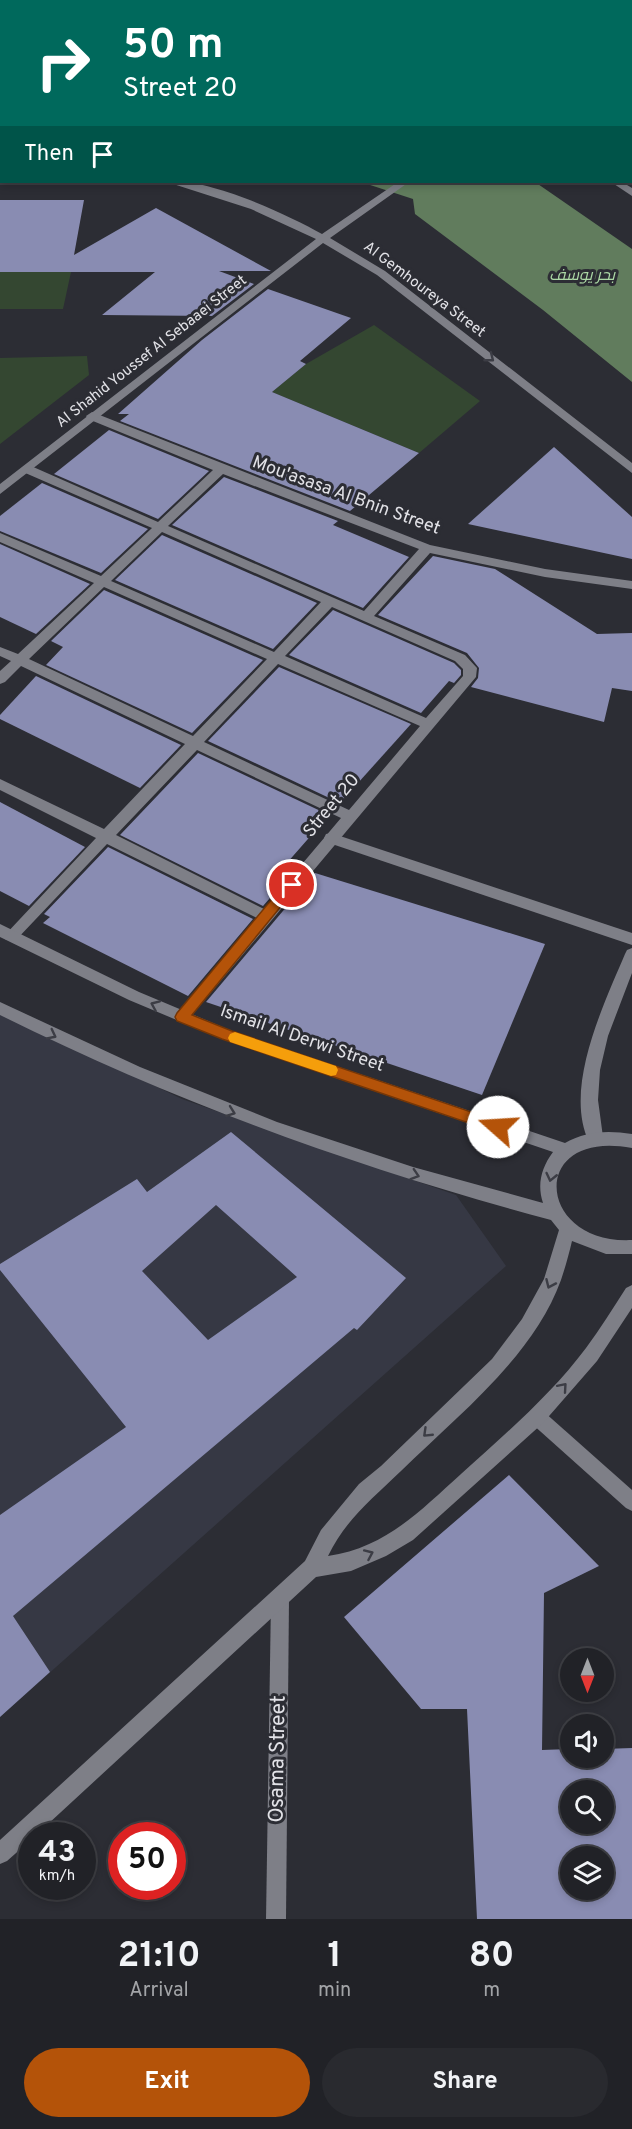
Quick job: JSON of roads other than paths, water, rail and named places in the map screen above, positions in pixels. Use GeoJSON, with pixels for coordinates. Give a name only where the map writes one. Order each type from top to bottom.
{"type":"FeatureCollection","features":[{"type":"Feature","properties":{"kind":"street","name":"Al Gemhoureya Street"},"geometry":{"type":"LineString","coordinates":[[176,183],[212,191],[262,208],[324,238],[381,273],[632,469]]}},
{"type":"Feature","properties":{"kind":"street","name":"Al Shahid Youssef Al Sebaaei Street"},"geometry":{"type":"LineString","coordinates":[[0,490],[92,416],[324,238],[404,183]]}},
{"type":"Feature","properties":{"kind":"street"},"geometry":{"type":"LineString","coordinates":[[617,183],[632,193]]}},
{"type":"Feature","properties":{"kind":"street","name":"Mou'asasa Al Bnin Street"},"geometry":{"type":"LineString","coordinates":[[92,416],[221,469],[427,548],[545,573],[632,585]]}},
{"type":"Feature","properties":{"kind":"street"},"geometry":{"type":"LineString","coordinates":[[27,469],[366,617],[427,548]]}},
{"type":"Feature","properties":{"kind":"street"},"geometry":{"type":"LineString","coordinates":[[0,679],[221,469]]}},
{"type":"Feature","properties":{"kind":"street"},"geometry":{"type":"LineString","coordinates":[[0,537],[427,724]]}},
{"type":"Feature","properties":{"kind":"street"},"geometry":{"type":"LineString","coordinates":[[5,933],[106,837],[330,601]]}},
{"type":"Feature","properties":{"kind":"street","name":"Street 20"},"geometry":{"type":"LineString","coordinates":[[182,1017],[349,816],[469,677],[470,668],[460,658],[366,617]]}},
{"type":"Feature","properties":{"kind":"street"},"geometry":{"type":"LineString","coordinates":[[0,651],[349,816]]}},
{"type":"Feature","properties":{"kind":"street"},"geometry":{"type":"LineString","coordinates":[[0,784],[265,916]]}},
{"type":"Feature","properties":{"kind":"street"},"geometry":{"type":"LineString","coordinates":[[331,838],[632,939]]}},
{"type":"Feature","properties":{"kind":"street","name":"Ismail Al Derwi Street"},"geometry":{"type":"LineString","coordinates":[[5,933],[80,971],[227,1035],[566,1150]]}},
{"type":"Feature","properties":{"kind":"street"},"geometry":{"type":"LineString","coordinates":[[595,1137],[590,1096],[592,1065],[598,1042],[632,954]]}},
{"type":"Feature","properties":{"kind":"street"},"geometry":{"type":"LineString","coordinates":[[0,1008],[139,1076],[199,1100],[445,1185],[556,1214]]}},
{"type":"Feature","properties":{"kind":"street"},"geometry":{"type":"LineString","coordinates":[[627,1139],[595,1137],[566,1150],[555,1163],[549,1179],[549,1197],[556,1214],[568,1228],[584,1240],[603,1247],[632,1247]]}},
{"type":"Feature","properties":{"kind":"street"},"geometry":{"type":"LineString","coordinates":[[0,1854],[312,1568],[328,1536],[365,1490],[387,1472],[498,1365],[528,1326],[552,1281],[568,1228]]}},
{"type":"Feature","properties":{"kind":"street"},"geometry":{"type":"LineString","coordinates":[[312,1568],[351,1562],[379,1550],[406,1534],[429,1515],[537,1417],[591,1355],[632,1293]]}},
{"type":"Feature","properties":{"kind":"street"},"geometry":{"type":"LineString","coordinates":[[537,1417],[632,1502]]}},
{"type":"Feature","properties":{"kind":"street","name":"Osama Street"},"geometry":{"type":"LineString","coordinates":[[276,1919],[280,1599]]}},
{"type":"Feature","properties":{"kind":"water","name":"بحر يوسف"},"geometry":{"type":"Polygon","coordinates":[[[364,183],[536,183],[632,249],[632,382],[543,310],[415,214],[413,199],[364,183]]]}}]}
